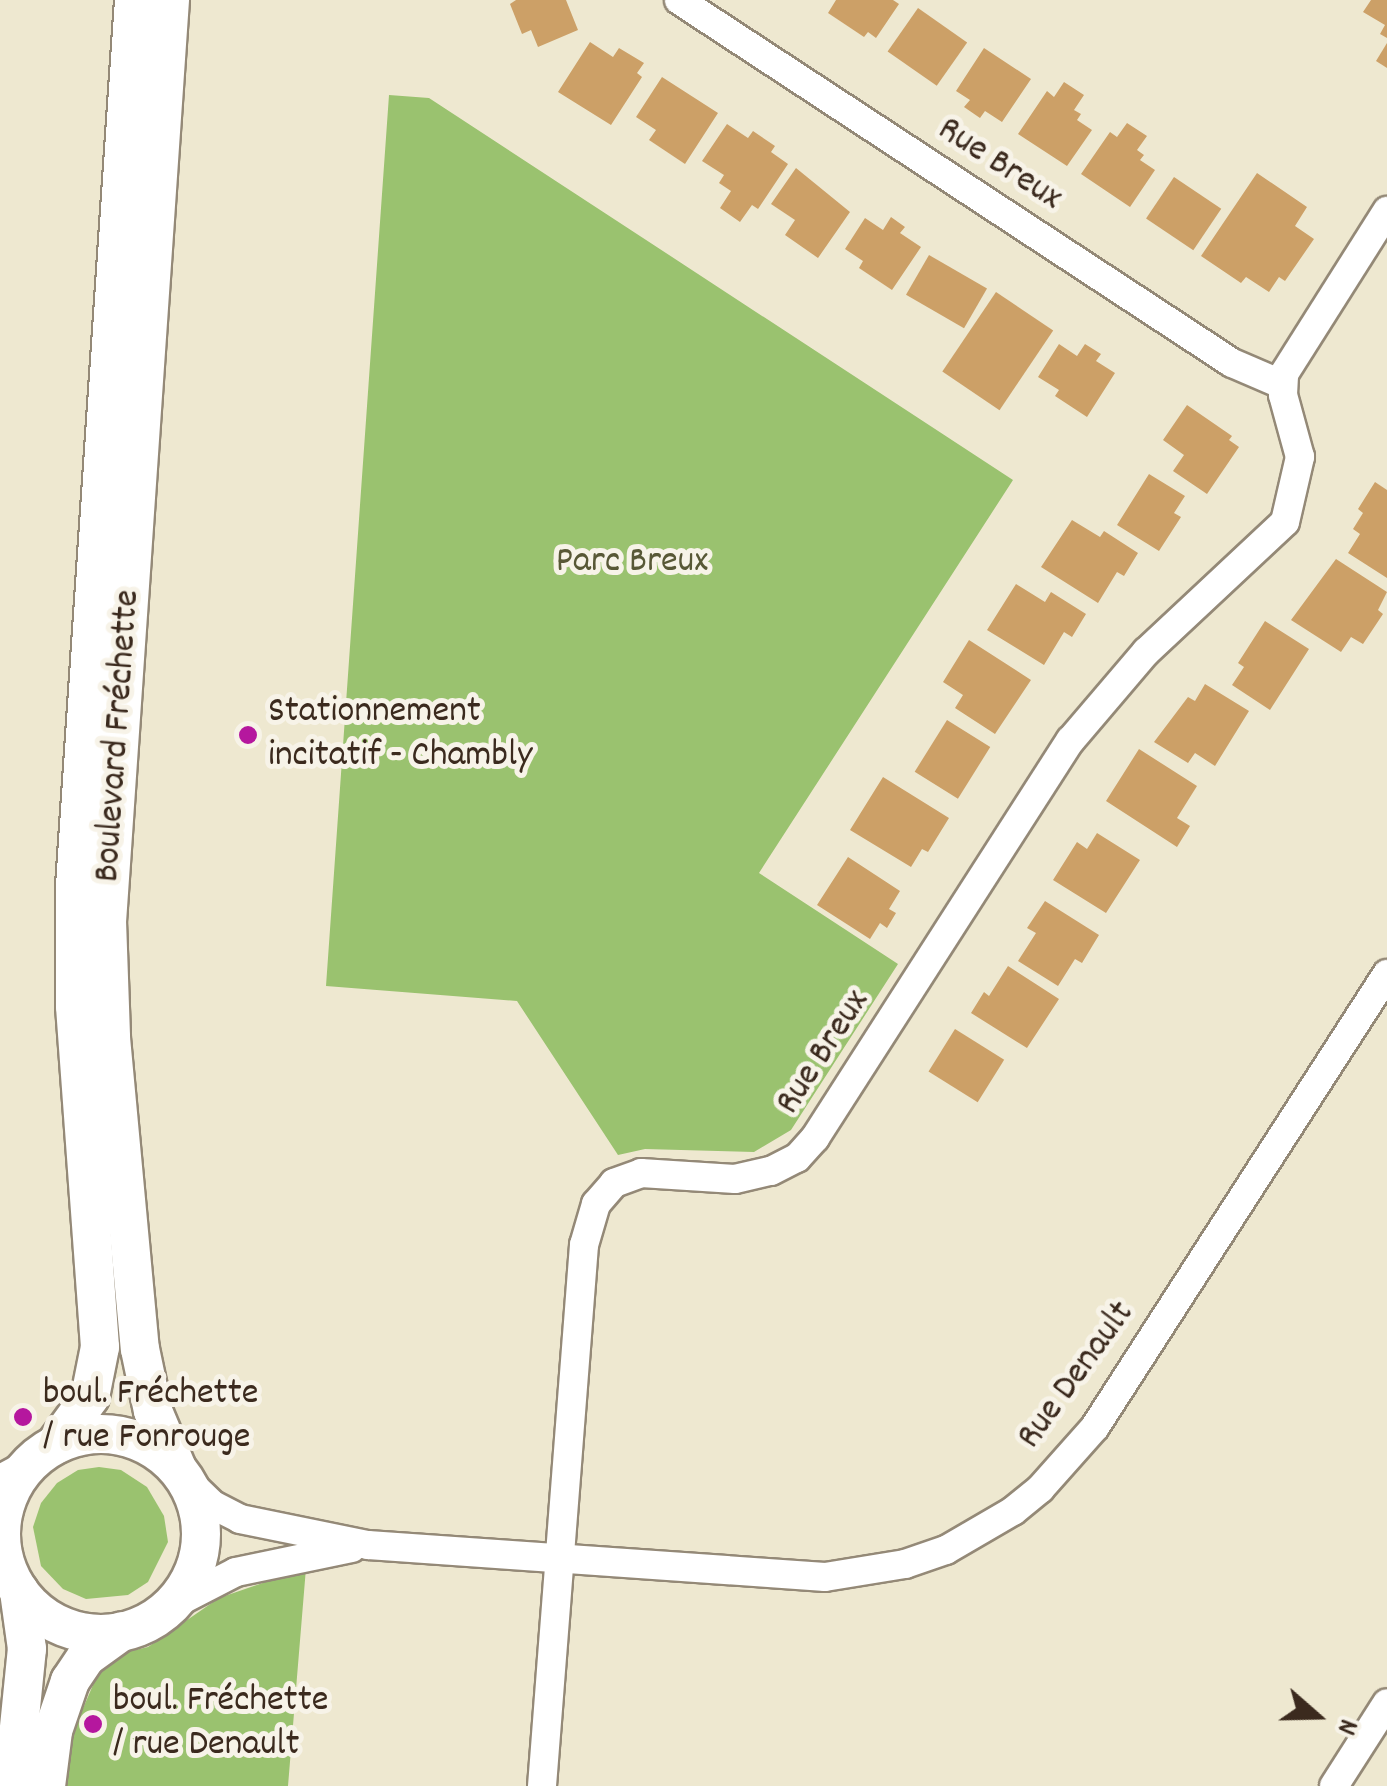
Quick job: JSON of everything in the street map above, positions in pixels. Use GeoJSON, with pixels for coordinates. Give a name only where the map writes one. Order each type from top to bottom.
{"type":"FeatureCollection","features":[{"type":"Feature","properties":{"kind":"main road","name":"Boulevard Fréchette"},"geometry":{"type":"LineString","coordinates":[[27,1463],[90,1397],[100,1348],[75,1006],[75,886],[134,0]]}},
{"type":"Feature","properties":{"kind":"main road","name":"Boulevard Fréchette"},"geometry":{"type":"LineString","coordinates":[[170,0],[108,937],[111,1038],[140,1349],[153,1411],[181,1473]]}},
{"type":"Feature","properties":{"kind":"main road"},"geometry":{"type":"LineString","coordinates":[[10,1579],[30,1605],[58,1625],[99,1634],[148,1622],[172,1605],[196,1572],[202,1536],[196,1500],[181,1473],[148,1445],[113,1434],[75,1436],[27,1463],[14,1482],[2,1512],[2,1547],[27,1649],[13,1786]]}},
{"type":"Feature","properties":{"kind":"main road"},"geometry":{"type":"LineString","coordinates":[[46,1786],[53,1732],[70,1681],[86,1657],[122,1631]]}},
{"type":"Feature","properties":{"kind":"street","name":"Rue Breux"},"geometry":{"type":"LineString","coordinates":[[542,1786],[584,1245],[596,1204],[614,1183],[641,1174],[734,1179],[771,1172],[796,1158],[815,1138],[1079,729],[1170,628],[1253,556],[1285,522],[1300,457],[1281,384],[1232,362],[679,0]]}},
{"type":"Feature","properties":{"kind":"street"},"geometry":{"type":"LineString","coordinates":[[1281,384],[1292,355],[1387,211]]}},
{"type":"Feature","properties":{"kind":"street","name":"Rue Denault"},"geometry":{"type":"LineString","coordinates":[[181,1473],[213,1505],[240,1519],[368,1545],[825,1576],[905,1564],[932,1554],[1013,1511],[1067,1462],[1095,1428],[1387,974]]}},
{"type":"Feature","properties":{"kind":"street","name":"Rue Denault"},"geometry":{"type":"LineString","coordinates":[[172,1605],[236,1572],[368,1545]]}},
{"type":"Feature","properties":{"kind":"street"},"geometry":{"type":"LineString","coordinates":[[1334,1786],[1387,1703]]}},
{"type":"Feature","properties":{"kind":"green space","name":"Parc Breux"},"geometry":{"type":"Polygon","coordinates":[[[389,95],[429,98],[1013,480],[759,873],[898,964],[791,1130],[754,1152],[645,1149],[618,1155],[517,1001],[326,986],[389,95]]]}},
{"type":"Feature","properties":{"kind":"green space"},"geometry":{"type":"Polygon","coordinates":[[[78,1470],[121,1470],[147,1487],[164,1516],[168,1542],[148,1582],[128,1595],[86,1599],[63,1589],[41,1566],[33,1527],[41,1503],[57,1483],[78,1470]]]}},
{"type":"Feature","properties":{"kind":"green space"},"geometry":{"type":"Polygon","coordinates":[[[306,1568],[288,1786],[67,1786],[69,1741],[105,1657],[148,1647],[219,1598],[306,1568]]]}},
{"type":"Feature","properties":{"kind":"building"},"geometry":{"type":"Polygon","coordinates":[[[516,0],[566,0],[578,30],[538,47],[531,30],[522,34],[510,4],[516,0]]]}},
{"type":"Feature","properties":{"kind":"building"},"geometry":{"type":"Polygon","coordinates":[[[836,0],[893,0],[899,4],[876,38],[868,32],[864,37],[828,13],[836,0]]]}},
{"type":"Feature","properties":{"kind":"building"},"geometry":{"type":"Polygon","coordinates":[[[1371,0],[1387,0],[1387,38],[1380,34],[1385,25],[1363,12],[1371,0]]]}},
{"type":"Feature","properties":{"kind":"building"},"geometry":{"type":"Polygon","coordinates":[[[918,8],[967,42],[937,86],[888,51],[918,8]]]}},
{"type":"Feature","properties":{"kind":"building"},"geometry":{"type":"Polygon","coordinates":[[[590,42],[613,57],[619,48],[644,63],[637,73],[642,77],[611,125],[558,92],[590,42]]]}},
{"type":"Feature","properties":{"kind":"building"},"geometry":{"type":"Polygon","coordinates":[[[1387,43],[1387,68],[1376,61],[1387,43]]]}},
{"type":"Feature","properties":{"kind":"building"},"geometry":{"type":"Polygon","coordinates":[[[984,48],[1031,79],[1002,122],[985,111],[980,118],[964,107],[970,100],[956,91],[984,48]]]}},
{"type":"Feature","properties":{"kind":"building"},"geometry":{"type":"Polygon","coordinates":[[[662,77],[718,113],[685,164],[649,140],[656,130],[636,117],[662,77]]]}},
{"type":"Feature","properties":{"kind":"building"},"geometry":{"type":"Polygon","coordinates":[[[1064,82],[1084,95],[1074,110],[1081,114],[1077,120],[1092,130],[1067,166],[1018,134],[1047,91],[1054,97],[1064,82]]]}},
{"type":"Feature","properties":{"kind":"building"},"geometry":{"type":"Polygon","coordinates":[[[1127,123],[1147,136],[1137,150],[1144,155],[1140,160],[1155,170],[1130,207],[1081,174],[1110,132],[1117,137],[1127,123]]]}},
{"type":"Feature","properties":{"kind":"building"},"geometry":{"type":"Polygon","coordinates":[[[727,124],[748,138],[753,131],[775,146],[771,152],[788,164],[758,209],[752,205],[740,222],[720,208],[731,191],[719,183],[724,175],[702,161],[727,124]]]}},
{"type":"Feature","properties":{"kind":"building"},"geometry":{"type":"Polygon","coordinates":[[[796,168],[850,212],[818,258],[785,235],[795,220],[771,204],[796,168]]]}},
{"type":"Feature","properties":{"kind":"building"},"geometry":{"type":"Polygon","coordinates":[[[1257,173],[1307,207],[1295,226],[1314,239],[1285,281],[1279,277],[1269,292],[1246,277],[1241,283],[1201,256],[1257,173]]]}},
{"type":"Feature","properties":{"kind":"building"},"geometry":{"type":"Polygon","coordinates":[[[1174,177],[1221,209],[1193,250],[1146,218],[1174,177]]]}},
{"type":"Feature","properties":{"kind":"building"},"geometry":{"type":"Polygon","coordinates":[[[891,217],[905,227],[900,233],[921,247],[892,290],[859,268],[863,261],[845,249],[865,218],[883,230],[891,217]]]}},
{"type":"Feature","properties":{"kind":"building"},"geometry":{"type":"Polygon","coordinates":[[[929,255],[987,288],[964,328],[906,295],[929,255]]]}},
{"type":"Feature","properties":{"kind":"building"},"geometry":{"type":"Polygon","coordinates":[[[996,292],[1053,331],[1000,410],[942,372],[996,292]]]}},
{"type":"Feature","properties":{"kind":"building"},"geometry":{"type":"Polygon","coordinates":[[[1059,344],[1077,356],[1085,344],[1101,354],[1096,361],[1115,373],[1087,417],[1055,396],[1059,390],[1038,377],[1059,344]]]}},
{"type":"Feature","properties":{"kind":"building"},"geometry":{"type":"Polygon","coordinates":[[[1187,405],[1232,436],[1229,440],[1239,447],[1207,494],[1173,471],[1184,455],[1163,440],[1187,405]]]}},
{"type":"Feature","properties":{"kind":"building"},"geometry":{"type":"Polygon","coordinates":[[[1149,474],[1185,496],[1174,513],[1181,517],[1159,551],[1117,525],[1149,474]]]}},
{"type":"Feature","properties":{"kind":"building"},"geometry":{"type":"Polygon","coordinates":[[[1375,482],[1387,490],[1387,578],[1348,553],[1360,534],[1353,529],[1363,513],[1358,509],[1375,482]]]}},
{"type":"Feature","properties":{"kind":"building"},"geometry":{"type":"Polygon","coordinates":[[[1072,520],[1100,537],[1104,531],[1138,553],[1124,576],[1117,572],[1098,603],[1041,567],[1072,520]]]}},
{"type":"Feature","properties":{"kind":"building"},"geometry":{"type":"Polygon","coordinates":[[[1336,559],[1387,592],[1378,610],[1383,614],[1363,644],[1351,637],[1341,652],[1291,620],[1336,559]]]}},
{"type":"Feature","properties":{"kind":"building"},"geometry":{"type":"Polygon","coordinates":[[[1016,584],[1045,602],[1051,592],[1086,614],[1072,637],[1064,632],[1044,665],[987,630],[1016,584]]]}},
{"type":"Feature","properties":{"kind":"building"},"geometry":{"type":"Polygon","coordinates":[[[1265,621],[1309,649],[1270,710],[1232,685],[1244,667],[1238,663],[1265,621]]]}},
{"type":"Feature","properties":{"kind":"building"},"geometry":{"type":"Polygon","coordinates":[[[969,640],[1031,680],[995,734],[955,708],[963,695],[943,682],[969,640]]]}},
{"type":"Feature","properties":{"kind":"building"},"geometry":{"type":"Polygon","coordinates":[[[1205,684],[1249,711],[1215,766],[1195,753],[1188,763],[1154,742],[1188,697],[1195,701],[1205,684]]]}},
{"type":"Feature","properties":{"kind":"building"},"geometry":{"type":"Polygon","coordinates":[[[947,720],[990,747],[958,799],[915,772],[947,720]]]}},
{"type":"Feature","properties":{"kind":"building"},"geometry":{"type":"Polygon","coordinates":[[[1139,749],[1197,786],[1177,818],[1190,826],[1177,847],[1106,801],[1139,749]]]}},
{"type":"Feature","properties":{"kind":"building"},"geometry":{"type":"Polygon","coordinates":[[[883,777],[949,818],[928,852],[922,849],[911,867],[850,830],[883,777]]]}},
{"type":"Feature","properties":{"kind":"building"},"geometry":{"type":"Polygon","coordinates":[[[1097,833],[1140,860],[1106,913],[1053,880],[1077,842],[1087,849],[1097,833]]]}},
{"type":"Feature","properties":{"kind":"building"},"geometry":{"type":"Polygon","coordinates":[[[848,857],[900,891],[889,909],[896,913],[887,928],[880,923],[870,939],[817,905],[848,857]]]}},
{"type":"Feature","properties":{"kind":"building"},"geometry":{"type":"Polygon","coordinates":[[[1045,901],[1099,935],[1082,963],[1075,959],[1058,986],[1018,961],[1036,933],[1027,928],[1045,901]]]}},
{"type":"Feature","properties":{"kind":"building"},"geometry":{"type":"Polygon","coordinates":[[[1008,966],[1059,999],[1027,1048],[971,1013],[984,992],[989,996],[1008,966]]]}},
{"type":"Feature","properties":{"kind":"building"},"geometry":{"type":"Polygon","coordinates":[[[955,1029],[1004,1060],[978,1102],[929,1071],[955,1029]]]}},
{"type":"Feature","properties":{"kind":"place","name":"Stationnement incitatif - Chambly"},"geometry":{"type":"Point","coordinates":[248,735]}},
{"type":"Feature","properties":{"kind":"place","name":"boul. Fréchette / rue Fonrouge"},"geometry":{"type":"Point","coordinates":[23,1417]}},
{"type":"Feature","properties":{"kind":"place","name":"boul. Fréchette / rue Denault"},"geometry":{"type":"Point","coordinates":[93,1724]}}]}
